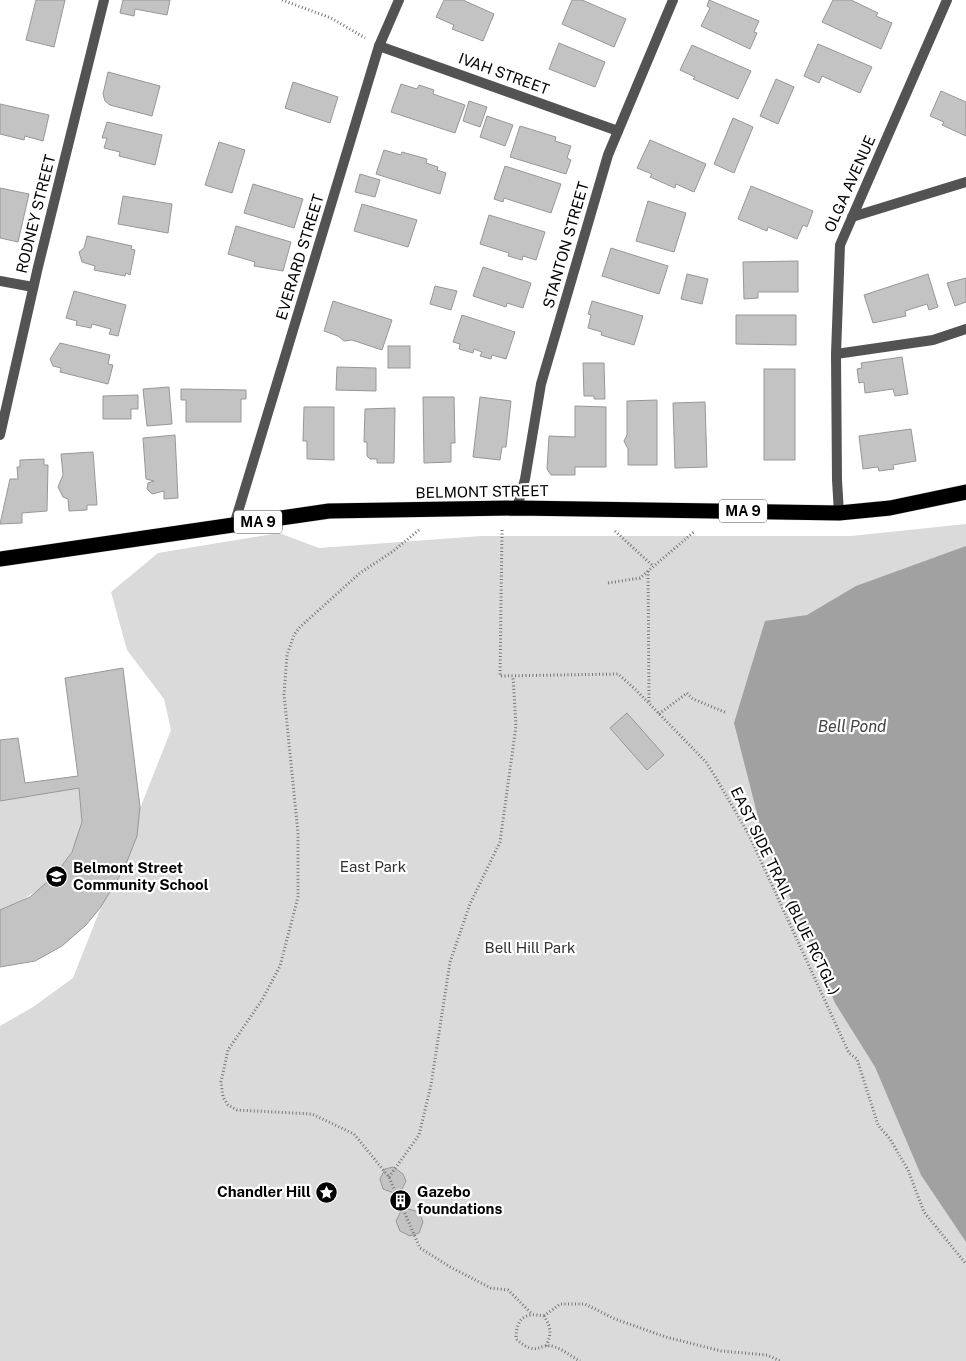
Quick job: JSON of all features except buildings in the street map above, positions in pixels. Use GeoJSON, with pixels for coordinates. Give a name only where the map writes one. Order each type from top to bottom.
{"type":"FeatureCollection","features":[{"type":"Feature","properties":{"kind":"highway","name":"BELMONT STREET"},"geometry":{"type":"LineString","coordinates":[[0,559],[329,511],[518,508],[839,512],[890,508],[966,492]]}},
{"type":"Feature","properties":{"kind":"street","name":"RODNEY STREET"},"geometry":{"type":"LineString","coordinates":[[0,435],[33,287],[104,0]]}},
{"type":"Feature","properties":{"kind":"street","name":"EVERARD STREET"},"geometry":{"type":"LineString","coordinates":[[234,525],[379,46],[399,0]]}},
{"type":"Feature","properties":{"kind":"street","name":"STANTON STREET"},"geometry":{"type":"LineString","coordinates":[[518,508],[525,479],[541,384],[608,155],[673,0]]}},
{"type":"Feature","properties":{"kind":"street","name":"OLGA AVENUE"},"geometry":{"type":"LineString","coordinates":[[839,512],[836,354],[840,245],[947,0]]}},
{"type":"Feature","properties":{"kind":"street","name":"IVAH STREET"},"geometry":{"type":"LineString","coordinates":[[379,46],[618,131]]}},
{"type":"Feature","properties":{"kind":"street"},"geometry":{"type":"LineString","coordinates":[[852,218],[966,182]]}},
{"type":"Feature","properties":{"kind":"street"},"geometry":{"type":"LineString","coordinates":[[0,281],[33,287]]}},
{"type":"Feature","properties":{"kind":"street"},"geometry":{"type":"LineString","coordinates":[[836,354],[933,340],[966,329]]}},
{"type":"Feature","properties":{"kind":"path"},"geometry":{"type":"LineString","coordinates":[[282,0],[332,18],[379,46]]}},
{"type":"Feature","properties":{"kind":"path"},"geometry":{"type":"LineString","coordinates":[[419,530],[392,552],[360,573],[294,635],[285,665],[284,694],[298,833],[298,897],[280,966],[262,1000],[228,1050],[221,1082],[223,1098],[228,1105],[237,1110],[312,1114],[354,1134],[389,1177],[420,1248],[452,1268],[491,1288],[508,1290],[532,1314]]}},
{"type":"Feature","properties":{"kind":"path"},"geometry":{"type":"LineString","coordinates":[[389,1177],[419,1134],[431,1085],[450,962],[470,904],[500,842],[516,726],[513,676],[500,676],[502,530]]}},
{"type":"Feature","properties":{"kind":"path"},"geometry":{"type":"LineString","coordinates":[[615,532],[653,566]]}},
{"type":"Feature","properties":{"kind":"path"},"geometry":{"type":"LineString","coordinates":[[608,583],[640,578],[695,532]]}},
{"type":"Feature","properties":{"kind":"path"},"geometry":{"type":"LineString","coordinates":[[648,571],[649,703]]}},
{"type":"Feature","properties":{"kind":"path","name":"EAST SIDE TRAIL (BLUE RCTGL.)"},"geometry":{"type":"LineString","coordinates":[[513,676],[618,674],[706,762],[749,835],[849,1053],[857,1058],[878,1126],[890,1140],[908,1170],[924,1212],[966,1264]]}},
{"type":"Feature","properties":{"kind":"path"},"geometry":{"type":"LineString","coordinates":[[659,714],[687,693],[692,699],[726,713]]}},
{"type":"Feature","properties":{"kind":"path"},"geometry":{"type":"LineString","coordinates":[[580,1361],[555,1347],[546,1346],[537,1350],[526,1348],[516,1339],[516,1330],[522,1318],[532,1314],[544,1316],[560,1304],[586,1304],[615,1319],[666,1337],[721,1351],[767,1355],[780,1361]]}},
{"type":"Feature","properties":{"kind":"path"},"geometry":{"type":"LineString","coordinates":[[544,1316],[550,1326],[551,1337],[546,1346]]}},
{"type":"Feature","properties":{"kind":"green space","name":"Bell Hill Park"},"geometry":{"type":"Polygon","coordinates":[[[966,524],[966,1361],[0,1361],[0,1026],[33,1007],[73,978],[171,730],[164,699],[127,650],[111,592],[158,553],[279,533],[319,548],[481,536],[851,536],[966,524]]]}},
{"type":"Feature","properties":{"kind":"green space"},"geometry":{"type":"Polygon","coordinates":[[[79,788],[83,819],[71,853],[62,866],[41,888],[28,897],[0,910],[0,801],[79,788]]]}},
{"type":"Feature","properties":{"kind":"water","name":"Bell Pond"},"geometry":{"type":"Polygon","coordinates":[[[966,546],[966,1242],[921,1175],[875,1067],[835,1003],[761,829],[734,723],[765,621],[807,615],[856,586],[966,546]]]}},
{"type":"Feature","properties":{"kind":"place","name":"Belmont Street Community School"},"geometry":{"type":"Point","coordinates":[57,877]}},
{"type":"Feature","properties":{"kind":"place","name":"Chandler Hill"},"geometry":{"type":"Point","coordinates":[327,1192]}},
{"type":"Feature","properties":{"kind":"place","name":"Gazebo foundations"},"geometry":{"type":"Point","coordinates":[401,1201]}},
{"type":"Feature","properties":{"kind":"park label","name":"East Park"},"geometry":{"type":"Point","coordinates":[373,867]}}]}
